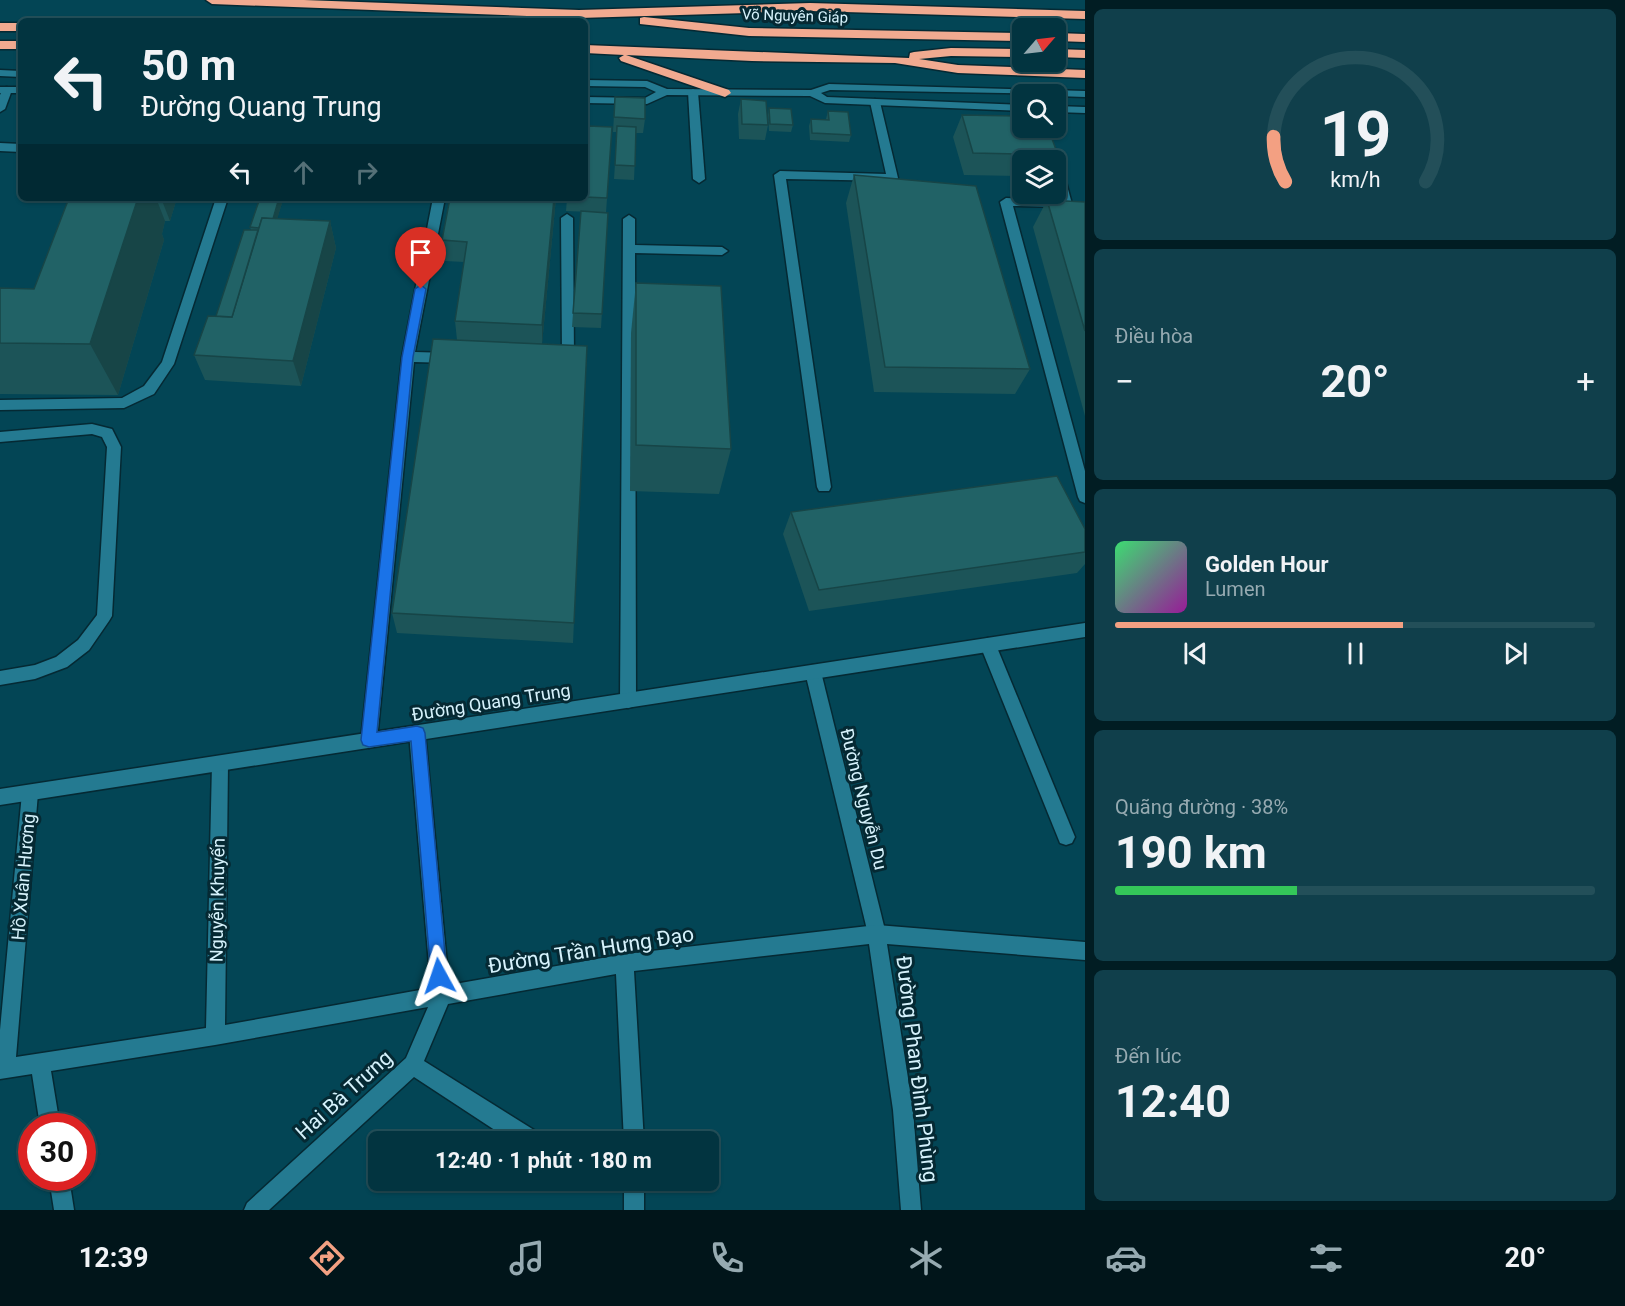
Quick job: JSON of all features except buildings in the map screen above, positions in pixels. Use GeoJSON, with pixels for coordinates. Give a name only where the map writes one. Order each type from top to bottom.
{"type":"FeatureCollection","features":[{"type":"Feature","properties":{"kind":"highway","name":"Võ Nguyên Giáp"},"geometry":{"type":"LineString","coordinates":[[212,0],[579,14],[749,32],[1012,37]]}},
{"type":"Feature","properties":{"kind":"highway","name":"Võ Nguyên Giáp"},"geometry":{"type":"LineString","coordinates":[[579,14],[810,7],[1085,15]]}},
{"type":"Feature","properties":{"kind":"highway"},"geometry":{"type":"LineString","coordinates":[[0,27],[18,27]]}},
{"type":"Feature","properties":{"kind":"highway"},"geometry":{"type":"LineString","coordinates":[[1066,37],[1085,38]]}},
{"type":"Feature","properties":{"kind":"highway"},"geometry":{"type":"LineString","coordinates":[[0,45],[18,45]]}},
{"type":"Feature","properties":{"kind":"highway"},"geometry":{"type":"LineString","coordinates":[[591,50],[752,57],[896,58],[951,52],[1012,53]]}},
{"type":"Feature","properties":{"kind":"highway"},"geometry":{"type":"LineString","coordinates":[[591,50],[663,70],[726,93]]}},
{"type":"Feature","properties":{"kind":"highway"},"geometry":{"type":"LineString","coordinates":[[1066,53],[1085,54]]}},
{"type":"Feature","properties":{"kind":"highway"},"geometry":{"type":"LineString","coordinates":[[896,58],[958,69],[1085,74]]}},
{"type":"Feature","properties":{"kind":"street"},"geometry":{"type":"LineString","coordinates":[[0,74],[18,74]]}},
{"type":"Feature","properties":{"kind":"street"},"geometry":{"type":"LineString","coordinates":[[588,83],[647,84],[665,92],[812,93],[829,87],[1085,94]]}},
{"type":"Feature","properties":{"kind":"street"},"geometry":{"type":"LineString","coordinates":[[0,109],[4,90]]}},
{"type":"Feature","properties":{"kind":"street"},"geometry":{"type":"LineString","coordinates":[[588,100],[647,101],[665,92]]}},
{"type":"Feature","properties":{"kind":"street"},"geometry":{"type":"LineString","coordinates":[[693,92],[699,179]]}},
{"type":"Feature","properties":{"kind":"street"},"geometry":{"type":"LineString","coordinates":[[812,93],[825,100],[1012,108]]}},
{"type":"Feature","properties":{"kind":"street"},"geometry":{"type":"LineString","coordinates":[[824,487],[780,175],[892,178],[875,102]]}},
{"type":"Feature","properties":{"kind":"street"},"geometry":{"type":"LineString","coordinates":[[1066,109],[1085,110]]}},
{"type":"Feature","properties":{"kind":"street"},"geometry":{"type":"LineString","coordinates":[[0,147],[18,148]]}},
{"type":"Feature","properties":{"kind":"street"},"geometry":{"type":"LineString","coordinates":[[1066,192],[1071,204],[1066,204]]}},
{"type":"Feature","properties":{"kind":"street"},"geometry":{"type":"LineString","coordinates":[[0,405],[123,403],[149,390],[168,364],[221,201]]}},
{"type":"Feature","properties":{"kind":"street"},"geometry":{"type":"LineString","coordinates":[[369,740],[408,357],[438,201]]}},
{"type":"Feature","properties":{"kind":"street"},"geometry":{"type":"LineString","coordinates":[[1012,202],[1006,202],[1085,497]]}},
{"type":"Feature","properties":{"kind":"street"},"geometry":{"type":"LineString","coordinates":[[556,360],[568,360],[567,218]]}},
{"type":"Feature","properties":{"kind":"street"},"geometry":{"type":"LineString","coordinates":[[628,701],[629,219]]}},
{"type":"Feature","properties":{"kind":"street"},"geometry":{"type":"LineString","coordinates":[[629,249],[722,251]]}},
{"type":"Feature","properties":{"kind":"street"},"geometry":{"type":"LineString","coordinates":[[408,357],[465,358]]}},
{"type":"Feature","properties":{"kind":"street"},"geometry":{"type":"LineString","coordinates":[[0,437],[92,429],[107,433],[114,447],[104,616],[90,640],[66,660],[42,671],[0,678]]}},
{"type":"Feature","properties":{"kind":"street","name":"Đường Quang Trung"},"geometry":{"type":"LineString","coordinates":[[0,797],[1085,630]]}},
{"type":"Feature","properties":{"kind":"street"},"geometry":{"type":"LineString","coordinates":[[988,645],[1066,837]]}},
{"type":"Feature","properties":{"kind":"street","name":"Đường Nguyễn Du"},"geometry":{"type":"LineString","coordinates":[[813,672],[877,934]]}},
{"type":"Feature","properties":{"kind":"street"},"geometry":{"type":"LineString","coordinates":[[417,733],[441,998]]}},
{"type":"Feature","properties":{"kind":"street","name":"Nguyễn Khuyến"},"geometry":{"type":"LineString","coordinates":[[215,1036],[220,764]]}},
{"type":"Feature","properties":{"kind":"street","name":"Hồ Xuân Hương"},"geometry":{"type":"LineString","coordinates":[[3,1068],[30,793]]}},
{"type":"Feature","properties":{"kind":"street","name":"Đường Trần Hưng Đạo"},"geometry":{"type":"LineString","coordinates":[[3,1068],[215,1036],[441,998],[625,963],[877,934],[1085,951]]}},
{"type":"Feature","properties":{"kind":"street","name":"Đường Phan Đình Phùng"},"geometry":{"type":"LineString","coordinates":[[877,934],[903,1110],[911,1210]]}},
{"type":"Feature","properties":{"kind":"street"},"geometry":{"type":"LineString","coordinates":[[625,963],[633,1131]]}},
{"type":"Feature","properties":{"kind":"street","name":"Hai Bà Trưng"},"geometry":{"type":"LineString","coordinates":[[254,1210],[413,1065],[441,998]]}},
{"type":"Feature","properties":{"kind":"street"},"geometry":{"type":"LineString","coordinates":[[40,1063],[48,1113]]}},
{"type":"Feature","properties":{"kind":"street"},"geometry":{"type":"LineString","coordinates":[[413,1065],[515,1131]]}},
{"type":"Feature","properties":{"kind":"street"},"geometry":{"type":"LineString","coordinates":[[61,1191],[64,1210]]}},
{"type":"Feature","properties":{"kind":"street"},"geometry":{"type":"LineString","coordinates":[[634,1191],[634,1210]]}},
{"type":"Feature","properties":{"kind":"route"},"geometry":{"type":"LineString","coordinates":[[421,289],[408,357],[369,740],[417,733],[439,976]]}}]}
